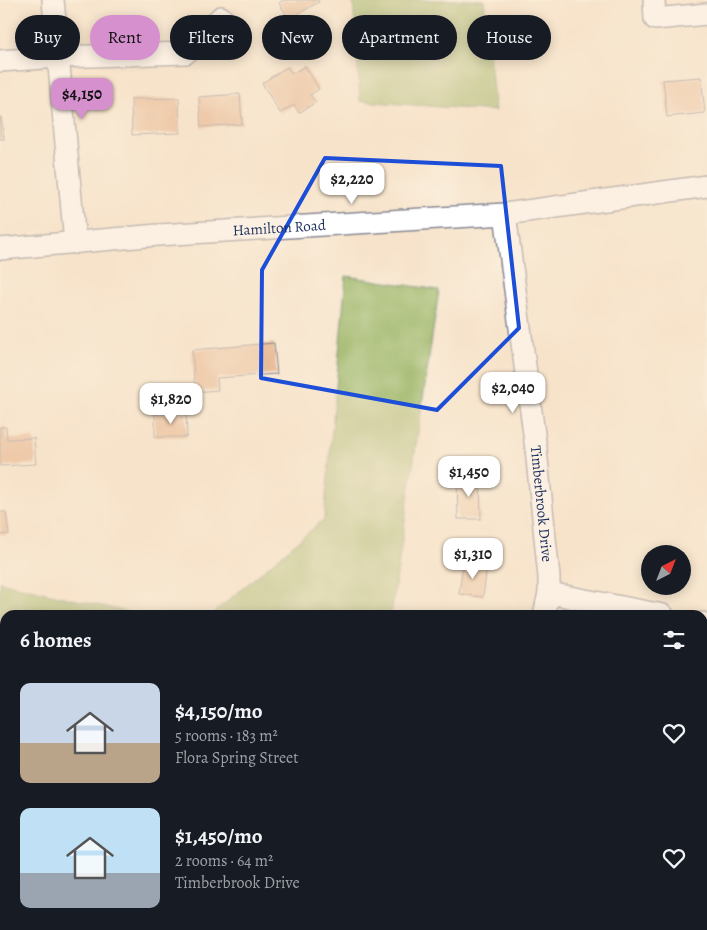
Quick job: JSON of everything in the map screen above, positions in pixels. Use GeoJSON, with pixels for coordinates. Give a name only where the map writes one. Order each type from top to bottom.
{"type":"FeatureCollection","features":[{"type":"Feature","properties":{"kind":"street"},"geometry":{"type":"LineString","coordinates":[[53,0],[54,15]]}},
{"type":"Feature","properties":{"kind":"street"},"geometry":{"type":"LineString","coordinates":[[655,9],[707,14]]}},
{"type":"Feature","properties":{"kind":"street"},"geometry":{"type":"LineString","coordinates":[[80,56],[170,54]]}},
{"type":"Feature","properties":{"kind":"street"},"geometry":{"type":"LineString","coordinates":[[0,61],[15,60]]}},
{"type":"Feature","properties":{"kind":"street"},"geometry":{"type":"LineString","coordinates":[[58,60],[75,242]]}},
{"type":"Feature","properties":{"kind":"street","name":"Hamilton Road"},"geometry":{"type":"LineString","coordinates":[[0,249],[167,234],[505,214],[707,186]]}},
{"type":"Feature","properties":{"kind":"street","name":"Timberbrook Drive"},"geometry":{"type":"LineString","coordinates":[[505,214],[536,450],[549,576],[549,592],[545,610]]}},
{"type":"Feature","properties":{"kind":"street"},"geometry":{"type":"LineString","coordinates":[[549,592],[638,610]]}},
{"type":"Feature","properties":{"kind":"highlighted area"},"geometry":{"type":"Polygon","coordinates":[[[325,158],[501,166],[519,328],[437,410],[261,378],[262,270],[325,158]]]}},
{"type":"Feature","properties":{"kind":"green space"},"geometry":{"type":"Polygon","coordinates":[[[353,0],[484,0],[485,15],[467,15],[467,60],[490,60],[495,111],[360,101],[357,60],[457,60],[457,15],[354,15],[353,0]]]}},
{"type":"Feature","properties":{"kind":"green space"},"geometry":{"type":"Polygon","coordinates":[[[346,276],[439,290],[392,610],[217,610],[324,519],[346,276]]]}},
{"type":"Feature","properties":{"kind":"green space"},"geometry":{"type":"Polygon","coordinates":[[[0,582],[119,610],[0,610],[0,582]]]}},
{"type":"Feature","properties":{"kind":"building"},"geometry":{"type":"Polygon","coordinates":[[[283,0],[318,0],[319,2],[296,15],[286,15],[279,3],[283,0]]]}},
{"type":"Feature","properties":{"kind":"building"},"geometry":{"type":"Polygon","coordinates":[[[305,66],[319,89],[310,95],[316,102],[299,113],[294,105],[280,113],[262,83],[287,67],[292,74],[305,66]]]}},
{"type":"Feature","properties":{"kind":"building"},"geometry":{"type":"Polygon","coordinates":[[[701,77],[705,113],[667,117],[663,80],[701,77]]]}},
{"type":"Feature","properties":{"kind":"building"},"geometry":{"type":"Polygon","coordinates":[[[240,94],[242,124],[201,127],[199,97],[240,94]]]}},
{"type":"Feature","properties":{"kind":"building"},"geometry":{"type":"Polygon","coordinates":[[[179,98],[180,133],[132,135],[131,99],[179,98]]]}},
{"type":"Feature","properties":{"kind":"building"},"geometry":{"type":"Polygon","coordinates":[[[1,117],[4,139],[0,139],[1,117]]]}},
{"type":"Feature","properties":{"kind":"building"},"geometry":{"type":"Polygon","coordinates":[[[274,343],[277,374],[217,378],[218,390],[195,392],[192,350],[274,343]]]}},
{"type":"Feature","properties":{"kind":"building"},"geometry":{"type":"Polygon","coordinates":[[[186,413],[187,437],[155,437],[155,414],[186,413]]]}},
{"type":"Feature","properties":{"kind":"building"},"geometry":{"type":"Polygon","coordinates":[[[0,427],[6,427],[7,439],[34,438],[36,464],[0,466],[0,427]]]}},
{"type":"Feature","properties":{"kind":"building"},"geometry":{"type":"Polygon","coordinates":[[[457,477],[480,477],[481,519],[458,519],[457,477]]]}},
{"type":"Feature","properties":{"kind":"building"},"geometry":{"type":"Polygon","coordinates":[[[0,512],[6,512],[9,534],[0,535],[0,512]]]}},
{"type":"Feature","properties":{"kind":"building"},"geometry":{"type":"Polygon","coordinates":[[[463,563],[487,566],[483,597],[459,594],[463,563]]]}}]}
